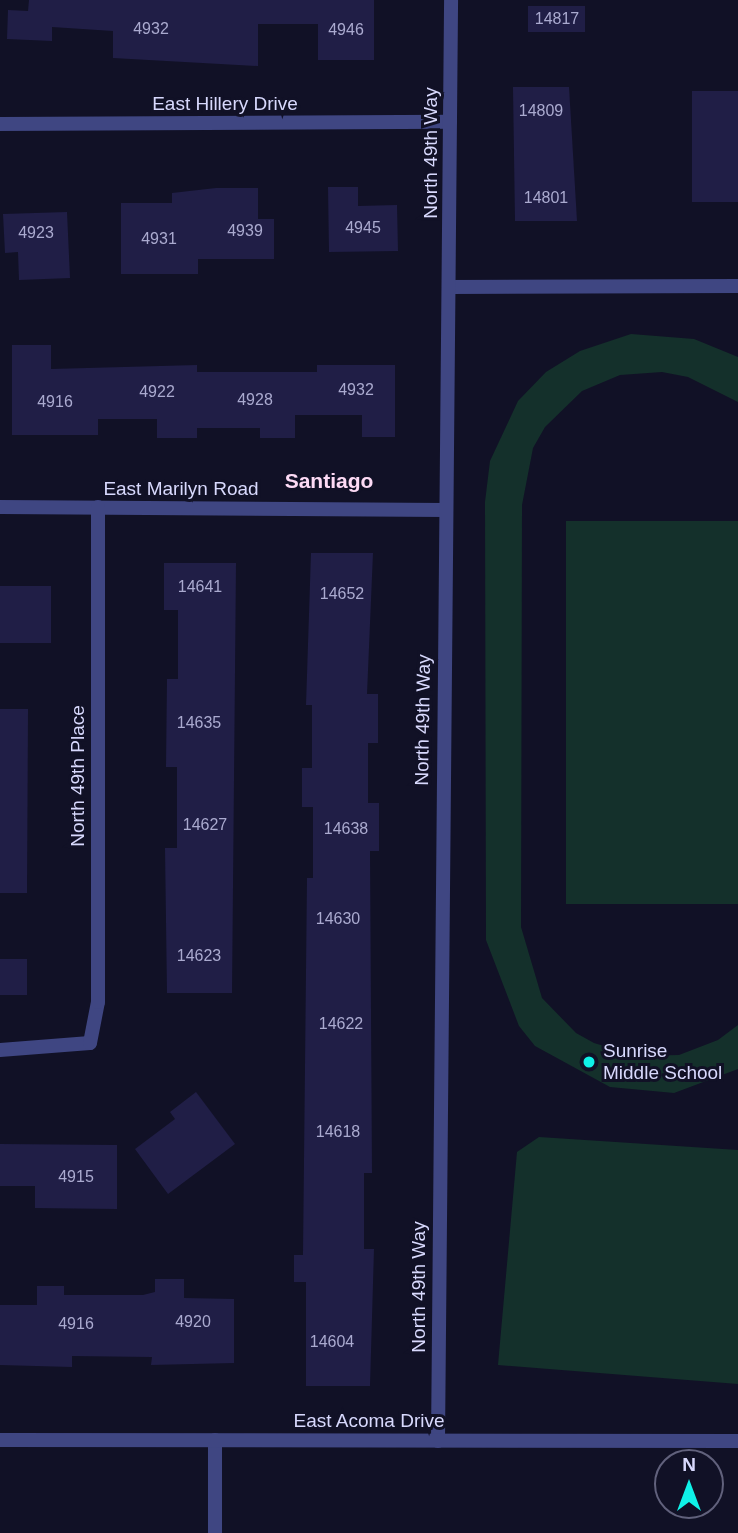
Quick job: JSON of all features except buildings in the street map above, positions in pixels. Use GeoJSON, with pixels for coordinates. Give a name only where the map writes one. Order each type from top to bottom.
{"type":"FeatureCollection","features":[{"type":"Feature","properties":{"kind":"street","name":"North 49th Way"},"geometry":{"type":"LineString","coordinates":[[438,1441],[451,0]]}},
{"type":"Feature","properties":{"kind":"street","name":"East Hillery Drive"},"geometry":{"type":"LineString","coordinates":[[0,124],[450,122]]}},
{"type":"Feature","properties":{"kind":"street"},"geometry":{"type":"LineString","coordinates":[[449,286],[738,286]]}},
{"type":"Feature","properties":{"kind":"street","name":"East Marilyn Road"},"geometry":{"type":"LineString","coordinates":[[0,507],[445,510]]}},
{"type":"Feature","properties":{"kind":"street","name":"North 49th Place"},"geometry":{"type":"LineString","coordinates":[[0,1051],[90,1043],[98,1002],[98,507]]}},
{"type":"Feature","properties":{"kind":"street","name":"East Acoma Drive"},"geometry":{"type":"LineString","coordinates":[[0,1440],[738,1441]]}},
{"type":"Feature","properties":{"kind":"street"},"geometry":{"type":"LineString","coordinates":[[215,1440],[215,1533]]}},
{"type":"Feature","properties":{"kind":"green space"},"geometry":{"type":"Polygon","coordinates":[[[631,334],[694,339],[738,357],[738,402],[688,377],[662,372],[620,375],[582,391],[545,427],[533,448],[522,505],[521,927],[542,998],[576,1033],[594,1043],[637,1056],[679,1055],[718,1040],[738,1025],[738,1069],[674,1093],[610,1087],[535,1046],[519,1026],[486,940],[485,502],[490,461],[518,401],[546,372],[580,351],[631,334]]]}},
{"type":"Feature","properties":{"kind":"green space"},"geometry":{"type":"Polygon","coordinates":[[[566,521],[738,521],[738,904],[566,904],[566,521]]]}},
{"type":"Feature","properties":{"kind":"green space"},"geometry":{"type":"Polygon","coordinates":[[[539,1137],[738,1150],[738,1384],[498,1365],[517,1152],[539,1137]]]}},
{"type":"Feature","properties":{"kind":"place","name":"Sunrise Middle School"},"geometry":{"type":"Point","coordinates":[589,1062]}},
{"type":"Feature","properties":{"kind":"district","name":"Santiago"},"geometry":{"type":"Point","coordinates":[329,481]}}]}
